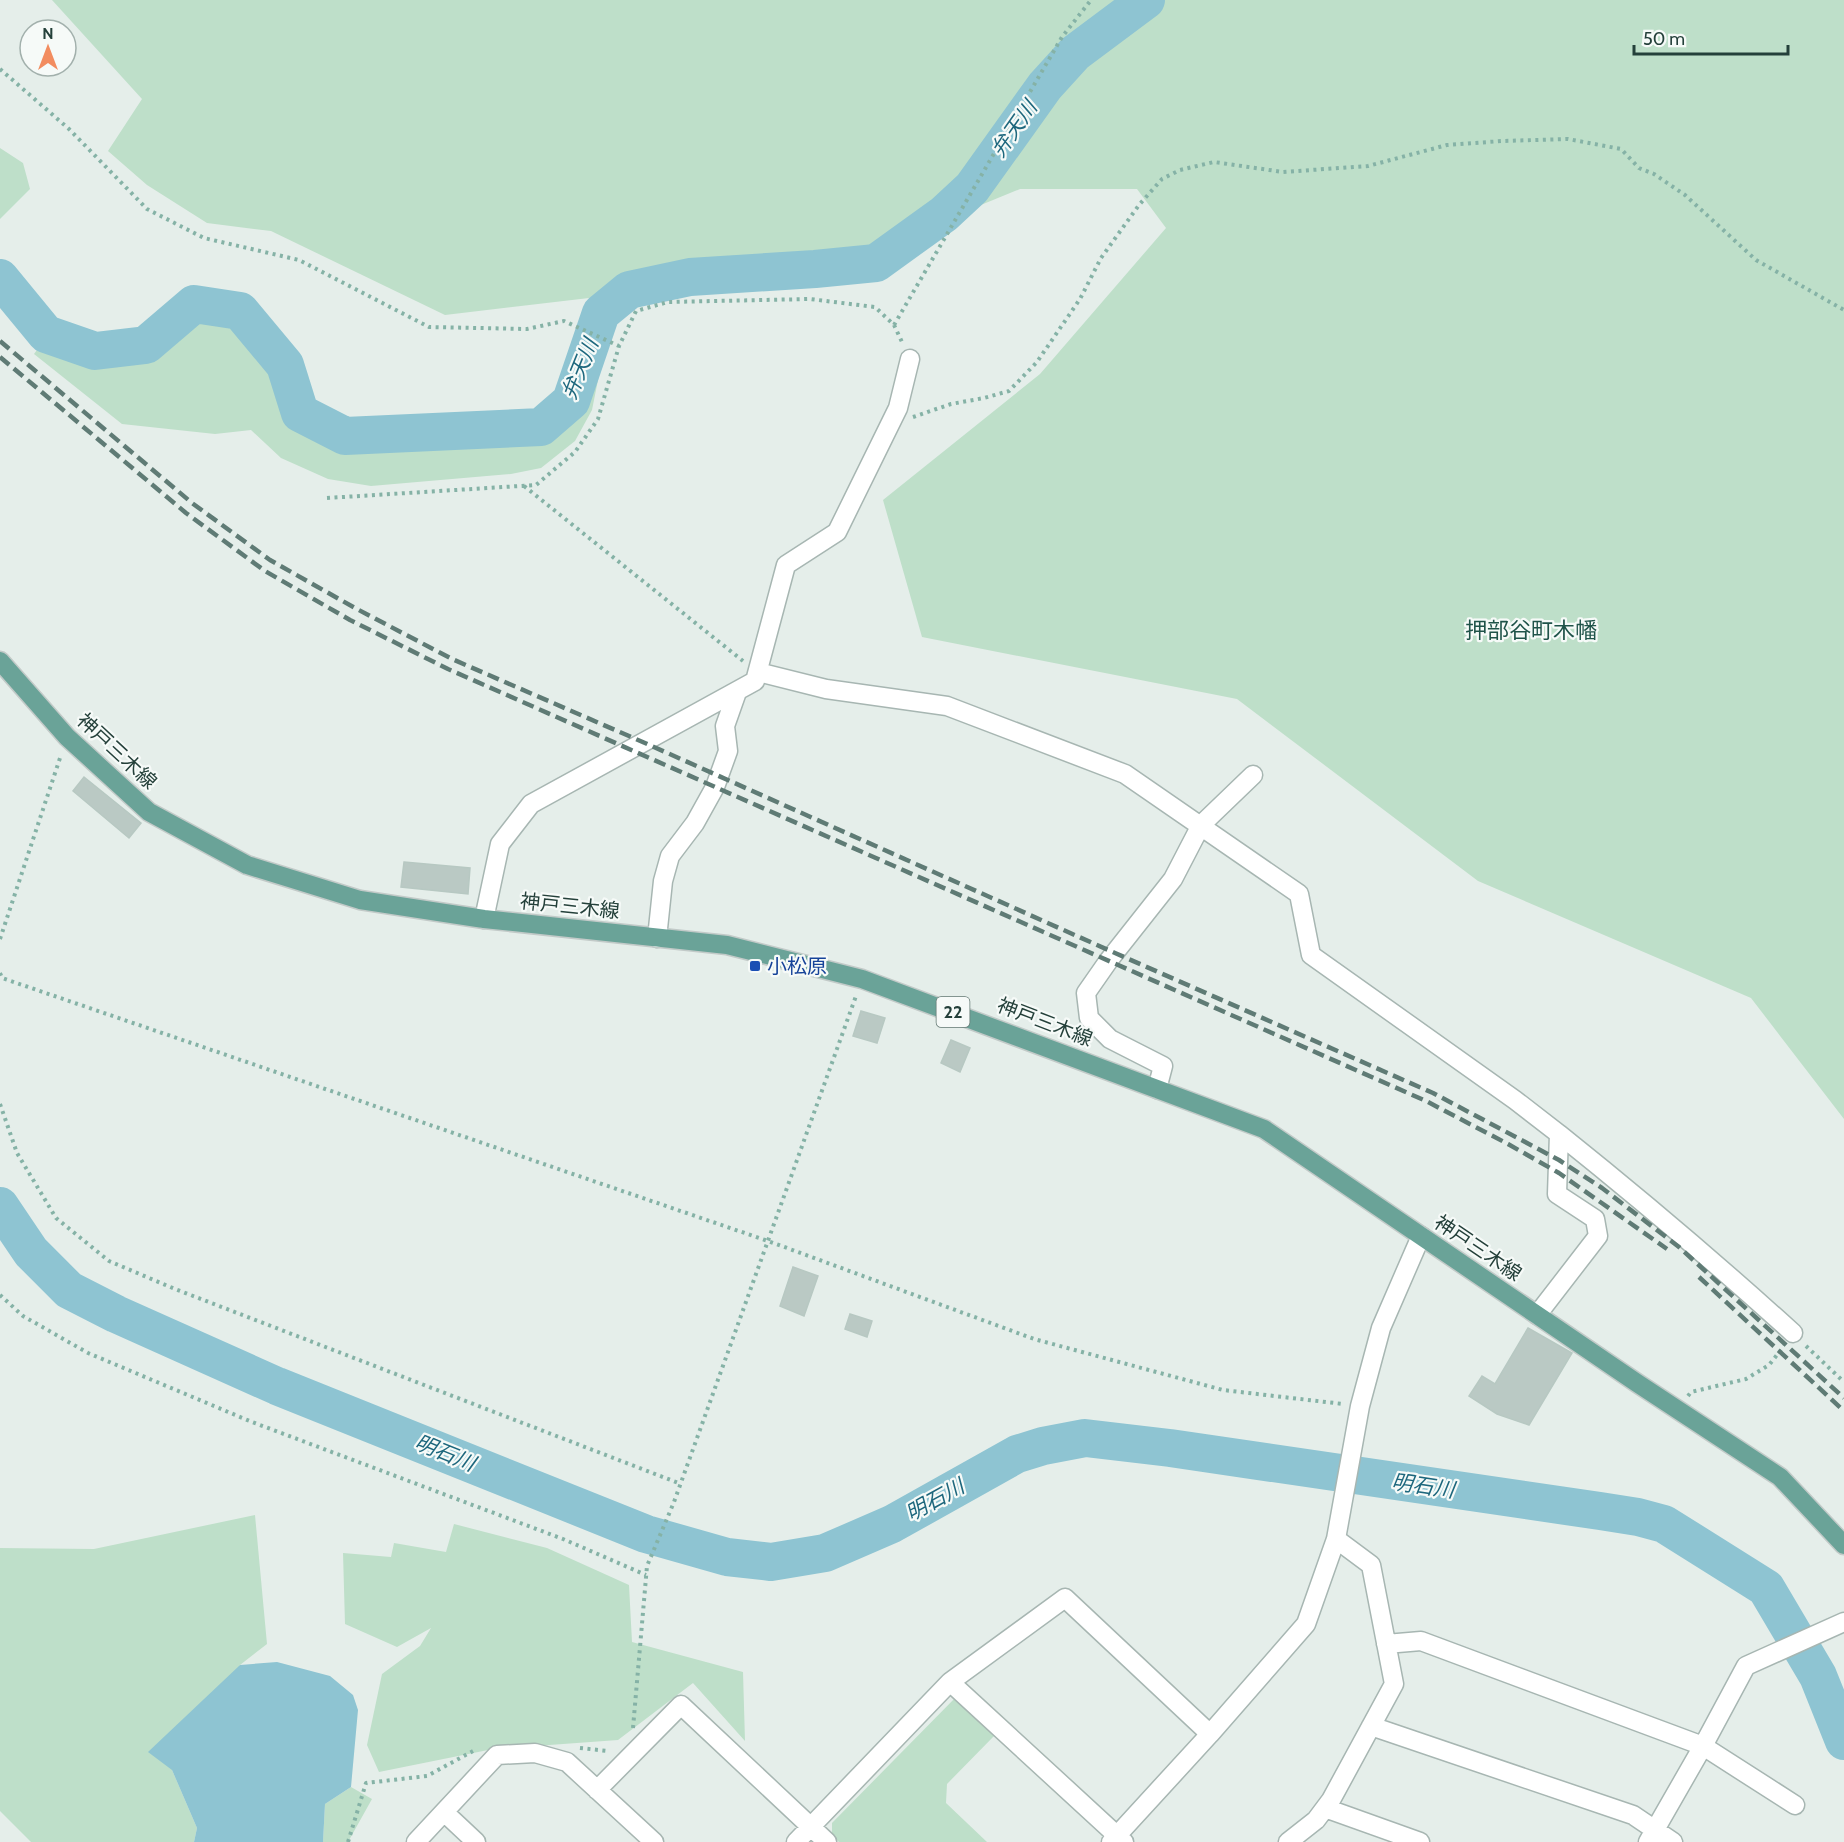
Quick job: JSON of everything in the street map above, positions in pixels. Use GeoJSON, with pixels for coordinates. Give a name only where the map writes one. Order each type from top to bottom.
{"type":"FeatureCollection","features":[{"type":"Feature","properties":{"kind":"main road","name":"神戸三木線"},"geometry":{"type":"LineString","coordinates":[[0,661],[67,737],[149,812],[247,865],[360,900],[484,919],[728,945],[862,978],[1264,1129],[1637,1383],[1780,1477],[1844,1545]]}},
{"type":"Feature","properties":{"kind":"street"},"geometry":{"type":"LineString","coordinates":[[484,919],[500,844],[531,804],[755,681],[786,565],[837,532],[898,408],[910,359]]}},
{"type":"Feature","properties":{"kind":"street"},"geometry":{"type":"LineString","coordinates":[[758,672],[826,689],[947,706],[1125,774],[1299,894],[1311,955],[1515,1100],[1559,1134],[1729,1274],[1793,1333]]}},
{"type":"Feature","properties":{"kind":"street"},"geometry":{"type":"LineString","coordinates":[[657,938],[663,881],[670,856],[695,823],[715,788],[728,751],[725,726],[737,692]]}},
{"type":"Feature","properties":{"kind":"street"},"geometry":{"type":"LineString","coordinates":[[1157,1089],[1163,1066],[1110,1039],[1089,1018],[1086,993],[1173,879],[1201,825],[1253,775]]}},
{"type":"Feature","properties":{"kind":"street"},"geometry":{"type":"LineString","coordinates":[[1537,1315],[1598,1236],[1595,1219],[1557,1194],[1559,1134]]}},
{"type":"Feature","properties":{"kind":"street"},"geometry":{"type":"LineString","coordinates":[[950,1682],[1117,1840],[1306,1624],[1336,1539],[1360,1406],[1381,1328],[1421,1236]]}},
{"type":"Feature","properties":{"kind":"street"},"geometry":{"type":"LineString","coordinates":[[1288,1842],[1316,1820],[1325,1808],[1394,1684],[1371,1565],[1336,1539]]}},
{"type":"Feature","properties":{"kind":"street"},"geometry":{"type":"LineString","coordinates":[[796,1842],[950,1682],[1065,1598],[1210,1734]]}},
{"type":"Feature","properties":{"kind":"street"},"geometry":{"type":"LineString","coordinates":[[1651,1836],[1704,1746],[1746,1666],[1844,1622]]}},
{"type":"Feature","properties":{"kind":"street"},"geometry":{"type":"LineString","coordinates":[[1386,1644],[1421,1641],[1704,1746],[1795,1805]]}},
{"type":"Feature","properties":{"kind":"street"},"geometry":{"type":"LineString","coordinates":[[597,1790],[681,1705],[827,1842]]}},
{"type":"Feature","properties":{"kind":"street"},"geometry":{"type":"LineString","coordinates":[[1371,1726],[1633,1815],[1651,1836],[1674,1842]]}},
{"type":"Feature","properties":{"kind":"street"},"geometry":{"type":"LineString","coordinates":[[416,1842],[497,1755],[534,1753],[567,1762],[654,1842]]}},
{"type":"Feature","properties":{"kind":"street"},"geometry":{"type":"LineString","coordinates":[[1325,1808],[1420,1842]]}},
{"type":"Feature","properties":{"kind":"street"},"geometry":{"type":"LineString","coordinates":[[444,1812],[476,1842]]}},
{"type":"Feature","properties":{"kind":"path"},"geometry":{"type":"LineString","coordinates":[[894,325],[1062,37],[1091,0]]}},
{"type":"Feature","properties":{"kind":"path"},"geometry":{"type":"LineString","coordinates":[[0,69],[69,129],[147,210],[204,238],[299,260],[429,327],[527,329],[564,321],[619,346]]}},
{"type":"Feature","properties":{"kind":"path"},"geometry":{"type":"LineString","coordinates":[[891,422],[920,416],[951,404],[984,399],[1009,391],[1038,362],[1080,298],[1101,258],[1139,205],[1162,179],[1180,170],[1214,162],[1283,172],[1368,166],[1447,145],[1502,141],[1568,139],[1621,149],[1639,168],[1654,174],[1685,195],[1756,260],[1844,310]]}},
{"type":"Feature","properties":{"kind":"path"},"geometry":{"type":"LineString","coordinates":[[327,498],[536,485],[574,452],[598,419],[619,346],[636,312],[668,302],[810,298],[875,307],[894,325],[910,359]]}},
{"type":"Feature","properties":{"kind":"path"},"geometry":{"type":"LineString","coordinates":[[523,486],[758,672]]}},
{"type":"Feature","properties":{"kind":"path"},"geometry":{"type":"LineString","coordinates":[[0,939],[67,737]]}},
{"type":"Feature","properties":{"kind":"path"},"geometry":{"type":"LineString","coordinates":[[0,972],[2,978],[768,1240],[1034,1339],[1223,1390],[1360,1406]]}},
{"type":"Feature","properties":{"kind":"path"},"geometry":{"type":"LineString","coordinates":[[642,1625],[647,1566],[675,1502],[862,978]]}},
{"type":"Feature","properties":{"kind":"path"},"geometry":{"type":"LineString","coordinates":[[0,1104],[18,1153],[56,1218],[109,1261],[175,1289],[681,1484]]}},
{"type":"Feature","properties":{"kind":"path"},"geometry":{"type":"LineString","coordinates":[[0,1295],[23,1316],[88,1353],[252,1422],[563,1539],[646,1575]]}},
{"type":"Feature","properties":{"kind":"path"},"geometry":{"type":"LineString","coordinates":[[1678,1408],[1690,1392],[1746,1379],[1768,1365],[1793,1333],[1844,1382]]}},
{"type":"Feature","properties":{"kind":"green space"},"geometry":{"type":"Polygon","coordinates":[[[52,0],[1844,0],[1844,1119],[1751,998],[1478,881],[1237,699],[922,637],[883,500],[1040,374],[1166,228],[1137,189],[1020,189],[820,271],[445,315],[271,231],[207,223],[147,185],[108,151],[142,99],[78,29],[78,18],[68,18],[52,0]]]}},
{"type":"Feature","properties":{"kind":"green space"},"geometry":{"type":"Polygon","coordinates":[[[0,148],[23,163],[30,189],[0,219],[0,148]]]}},
{"type":"Feature","properties":{"kind":"green space"},"geometry":{"type":"Polygon","coordinates":[[[231,318],[273,361],[285,402],[301,428],[365,449],[505,443],[554,426],[577,404],[595,344],[605,345],[592,410],[575,441],[541,468],[511,474],[371,486],[328,479],[281,458],[251,430],[215,434],[122,424],[34,354],[42,343],[98,365],[150,350],[189,319],[231,318]]]}},
{"type":"Feature","properties":{"kind":"green space"},"geometry":{"type":"Polygon","coordinates":[[[255,1515],[267,1644],[240,1665],[172,1770],[197,1828],[194,1842],[31,1842],[0,1811],[0,1548],[94,1549],[255,1515]]]}},
{"type":"Feature","properties":{"kind":"green space"},"geometry":{"type":"Polygon","coordinates":[[[454,1524],[547,1548],[629,1585],[632,1642],[743,1672],[745,1741],[693,1683],[618,1740],[493,1749],[379,1772],[367,1745],[382,1674],[420,1646],[431,1628],[397,1647],[345,1624],[343,1553],[391,1557],[394,1543],[446,1552],[454,1524]]]}},
{"type":"Feature","properties":{"kind":"green space"},"geometry":{"type":"Polygon","coordinates":[[[956,1697],[995,1735],[947,1784],[946,1803],[987,1842],[839,1842],[832,1835],[832,1823],[956,1697]]]}},
{"type":"Feature","properties":{"kind":"green space"},"geometry":{"type":"Polygon","coordinates":[[[351,1787],[372,1799],[348,1842],[323,1842],[325,1804],[351,1787]]]}},
{"type":"Feature","properties":{"kind":"water"},"geometry":{"type":"Polygon","coordinates":[[[277,1662],[330,1676],[353,1695],[358,1710],[351,1787],[325,1804],[323,1842],[194,1842],[197,1828],[172,1770],[148,1752],[240,1665],[277,1662]]]}},
{"type":"Feature","properties":{"kind":"building"},"geometry":{"type":"Polygon","coordinates":[[[84,777],[141,823],[129,838],[73,791],[84,777]]]}},
{"type":"Feature","properties":{"kind":"building"},"geometry":{"type":"Polygon","coordinates":[[[404,862],[470,868],[468,894],[401,887],[404,862]]]}},
{"type":"Feature","properties":{"kind":"building"},"geometry":{"type":"Polygon","coordinates":[[[861,1011],[885,1018],[877,1043],[853,1036],[861,1011]]]}},
{"type":"Feature","properties":{"kind":"building"},"geometry":{"type":"Polygon","coordinates":[[[951,1040],[970,1048],[960,1072],[941,1063],[951,1040]]]}},
{"type":"Feature","properties":{"kind":"building"},"geometry":{"type":"Polygon","coordinates":[[[793,1267],[818,1276],[804,1316],[780,1306],[793,1267]]]}},
{"type":"Feature","properties":{"kind":"building"},"geometry":{"type":"Polygon","coordinates":[[[850,1314],[872,1321],[867,1337],[845,1329],[850,1314]]]}},
{"type":"Feature","properties":{"kind":"building"},"geometry":{"type":"Polygon","coordinates":[[[1528,1328],[1572,1353],[1529,1425],[1497,1414],[1469,1396],[1482,1376],[1495,1384],[1528,1328]]]}},
{"type":"Feature","properties":{"kind":"waterway","name":"弁天川"},"geometry":{"type":"LineString","coordinates":[[0,278],[46,334],[95,351],[146,345],[194,304],[240,311],[285,365],[300,413],[345,436],[541,427],[571,401],[601,313],[629,290],[690,277],[876,263],[944,214],[972,188],[1045,86],[1075,53],[1146,0]]}},
{"type":"Feature","properties":{"kind":"waterway","name":"明石川"},"geometry":{"type":"LineString","coordinates":[[0,1206],[31,1252],[69,1290],[116,1314],[277,1386],[646,1534],[727,1557],[771,1562],[825,1553],[892,1524],[1017,1454],[1043,1446],[1085,1438],[1170,1448],[1600,1511],[1664,1524],[1766,1588],[1818,1676],[1844,1741]]}},
{"type":"Feature","properties":{"kind":"railway"},"geometry":{"type":"LineString","coordinates":[[0,341],[192,503],[270,560],[452,659],[1433,1093],[1559,1160],[1602,1188],[1679,1247],[1844,1398]]}},
{"type":"Feature","properties":{"kind":"railway"},"geometry":{"type":"LineString","coordinates":[[0,357],[186,513],[265,571],[350,620],[448,669],[1426,1101],[1559,1173],[1667,1249]]}},
{"type":"Feature","properties":{"kind":"railway"},"geometry":{"type":"LineString","coordinates":[[1699,1277],[1844,1411]]}},
{"type":"Feature","properties":{"kind":"place","name":"小松原"},"geometry":{"type":"Point","coordinates":[755,966]}},
{"type":"Feature","properties":{"kind":"district","name":"押部谷町木幡"},"geometry":{"type":"Point","coordinates":[1531,630]}}]}
